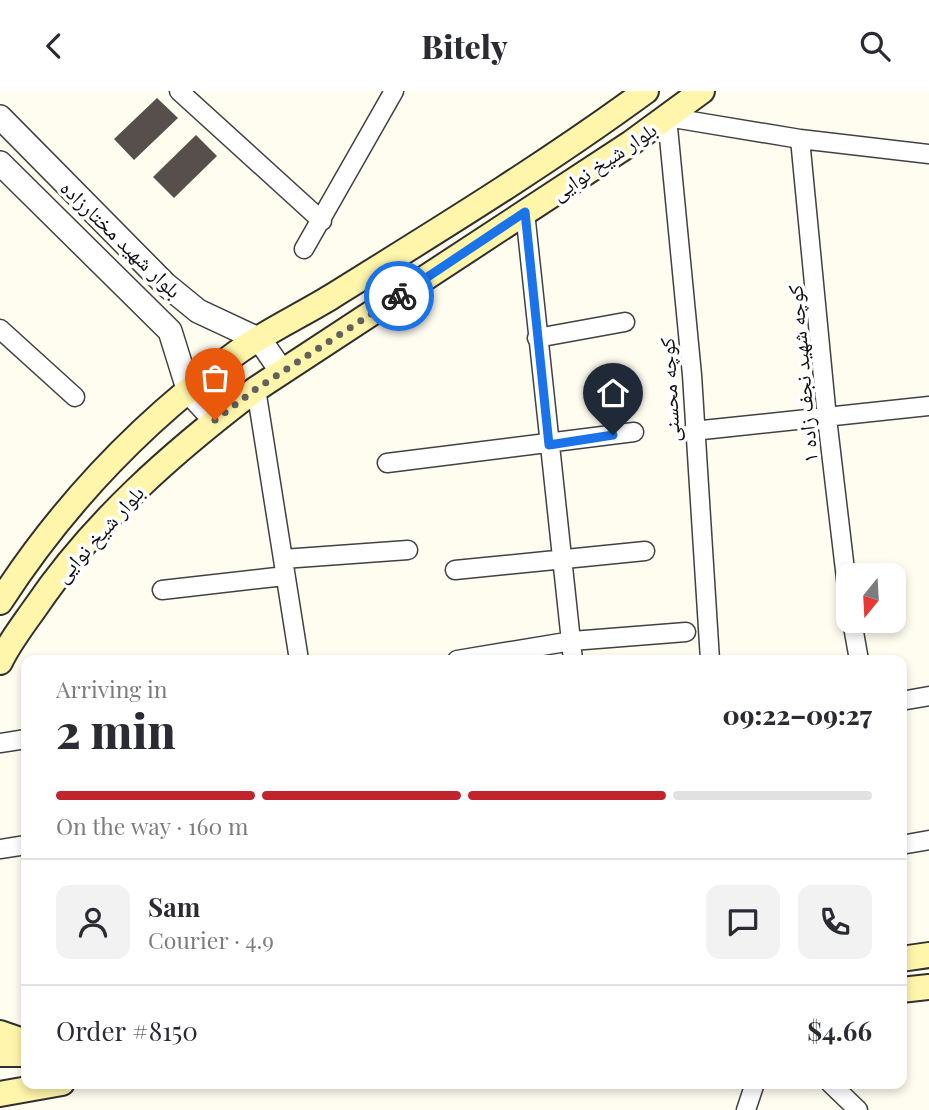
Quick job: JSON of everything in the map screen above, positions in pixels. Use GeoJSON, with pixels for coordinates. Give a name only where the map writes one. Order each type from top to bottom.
{"type":"FeatureCollection","features":[{"type":"Feature","properties":{"kind":"main road","name":"بلوار شیخ نوایی"},"geometry":{"type":"LineString","coordinates":[[0,602],[24,564],[93,479],[189,392],[237,353],[596,126],[646,91]]}},
{"type":"Feature","properties":{"kind":"main road","name":"بلوار شیخ نوایی"},"geometry":{"type":"LineString","coordinates":[[0,662],[54,580],[122,500],[215,420],[256,389],[525,212],[702,91]]}},
{"type":"Feature","properties":{"kind":"main road"},"geometry":{"type":"LineString","coordinates":[[907,957],[929,955]]}},
{"type":"Feature","properties":{"kind":"main road"},"geometry":{"type":"LineString","coordinates":[[907,989],[929,987]]}},
{"type":"Feature","properties":{"kind":"street"},"geometry":{"type":"LineString","coordinates":[[179,91],[322,221]]}},
{"type":"Feature","properties":{"kind":"street"},"geometry":{"type":"LineString","coordinates":[[304,250],[394,91]]}},
{"type":"Feature","properties":{"kind":"street","name":"بلوار شهید مختارزاده"},"geometry":{"type":"LineString","coordinates":[[0,117],[165,284],[198,311],[260,340]]}},
{"type":"Feature","properties":{"kind":"street"},"geometry":{"type":"LineString","coordinates":[[667,117],[800,139],[929,154]]}},
{"type":"Feature","properties":{"kind":"street","name":"کوچه محسنی"},"geometry":{"type":"LineString","coordinates":[[667,117],[692,375],[693,431],[710,655]]}},
{"type":"Feature","properties":{"kind":"street","name":"کوچه شهید نجف زاده ۱"},"geometry":{"type":"LineString","coordinates":[[800,139],[844,563]]}},
{"type":"Feature","properties":{"kind":"street","name":"بلوار شهید مختارزاده"},"geometry":{"type":"LineString","coordinates":[[0,163],[170,331],[189,392],[215,420]]}},
{"type":"Feature","properties":{"kind":"street"},"geometry":{"type":"LineString","coordinates":[[525,212],[573,655]]}},
{"type":"Feature","properties":{"kind":"street"},"geometry":{"type":"LineString","coordinates":[[537,338],[625,322]]}},
{"type":"Feature","properties":{"kind":"street"},"geometry":{"type":"LineString","coordinates":[[0,329],[75,397]]}},
{"type":"Feature","properties":{"kind":"street"},"geometry":{"type":"LineString","coordinates":[[260,340],[282,372]]}},
{"type":"Feature","properties":{"kind":"street"},"geometry":{"type":"LineString","coordinates":[[256,389],[298,655]]}},
{"type":"Feature","properties":{"kind":"street"},"geometry":{"type":"LineString","coordinates":[[693,431],[929,407]]}},
{"type":"Feature","properties":{"kind":"street"},"geometry":{"type":"LineString","coordinates":[[387,463],[549,445],[634,432]]}},
{"type":"Feature","properties":{"kind":"street"},"geometry":{"type":"LineString","coordinates":[[162,590],[284,567],[408,550]]}},
{"type":"Feature","properties":{"kind":"street"},"geometry":{"type":"LineString","coordinates":[[455,570],[645,551]]}},
{"type":"Feature","properties":{"kind":"street"},"geometry":{"type":"LineString","coordinates":[[487,655],[572,641],[686,632]]}},
{"type":"Feature","properties":{"kind":"street"},"geometry":{"type":"LineString","coordinates":[[854,633],[858,655]]}},
{"type":"Feature","properties":{"kind":"street"},"geometry":{"type":"LineString","coordinates":[[907,700],[929,696]]}},
{"type":"Feature","properties":{"kind":"street"},"geometry":{"type":"LineString","coordinates":[[0,743],[21,740]]}},
{"type":"Feature","properties":{"kind":"street"},"geometry":{"type":"LineString","coordinates":[[907,844],[929,840]]}},
{"type":"Feature","properties":{"kind":"street"},"geometry":{"type":"LineString","coordinates":[[0,849],[21,846]]}},
{"type":"Feature","properties":{"kind":"street"},"geometry":{"type":"LineString","coordinates":[[746,1110],[753,1089]]}},
{"type":"Feature","properties":{"kind":"street"},"geometry":{"type":"LineString","coordinates":[[836,1089],[858,1110]]}},
{"type":"Feature","properties":{"kind":"building"},"geometry":{"type":"Polygon","coordinates":[[[157,98],[178,118],[134,160],[114,139],[157,98]]]}},
{"type":"Feature","properties":{"kind":"building"},"geometry":{"type":"Polygon","coordinates":[[[196,135],[217,156],[174,198],[153,177],[196,135]]]}},
{"type":"Feature","properties":{"kind":"way so far"},"geometry":{"type":"LineString","coordinates":[[215,420],[256,389],[399,296]]}},
{"type":"Feature","properties":{"kind":"route"},"geometry":{"type":"LineString","coordinates":[[399,296],[525,212],[549,445],[613,435]]}}]}
